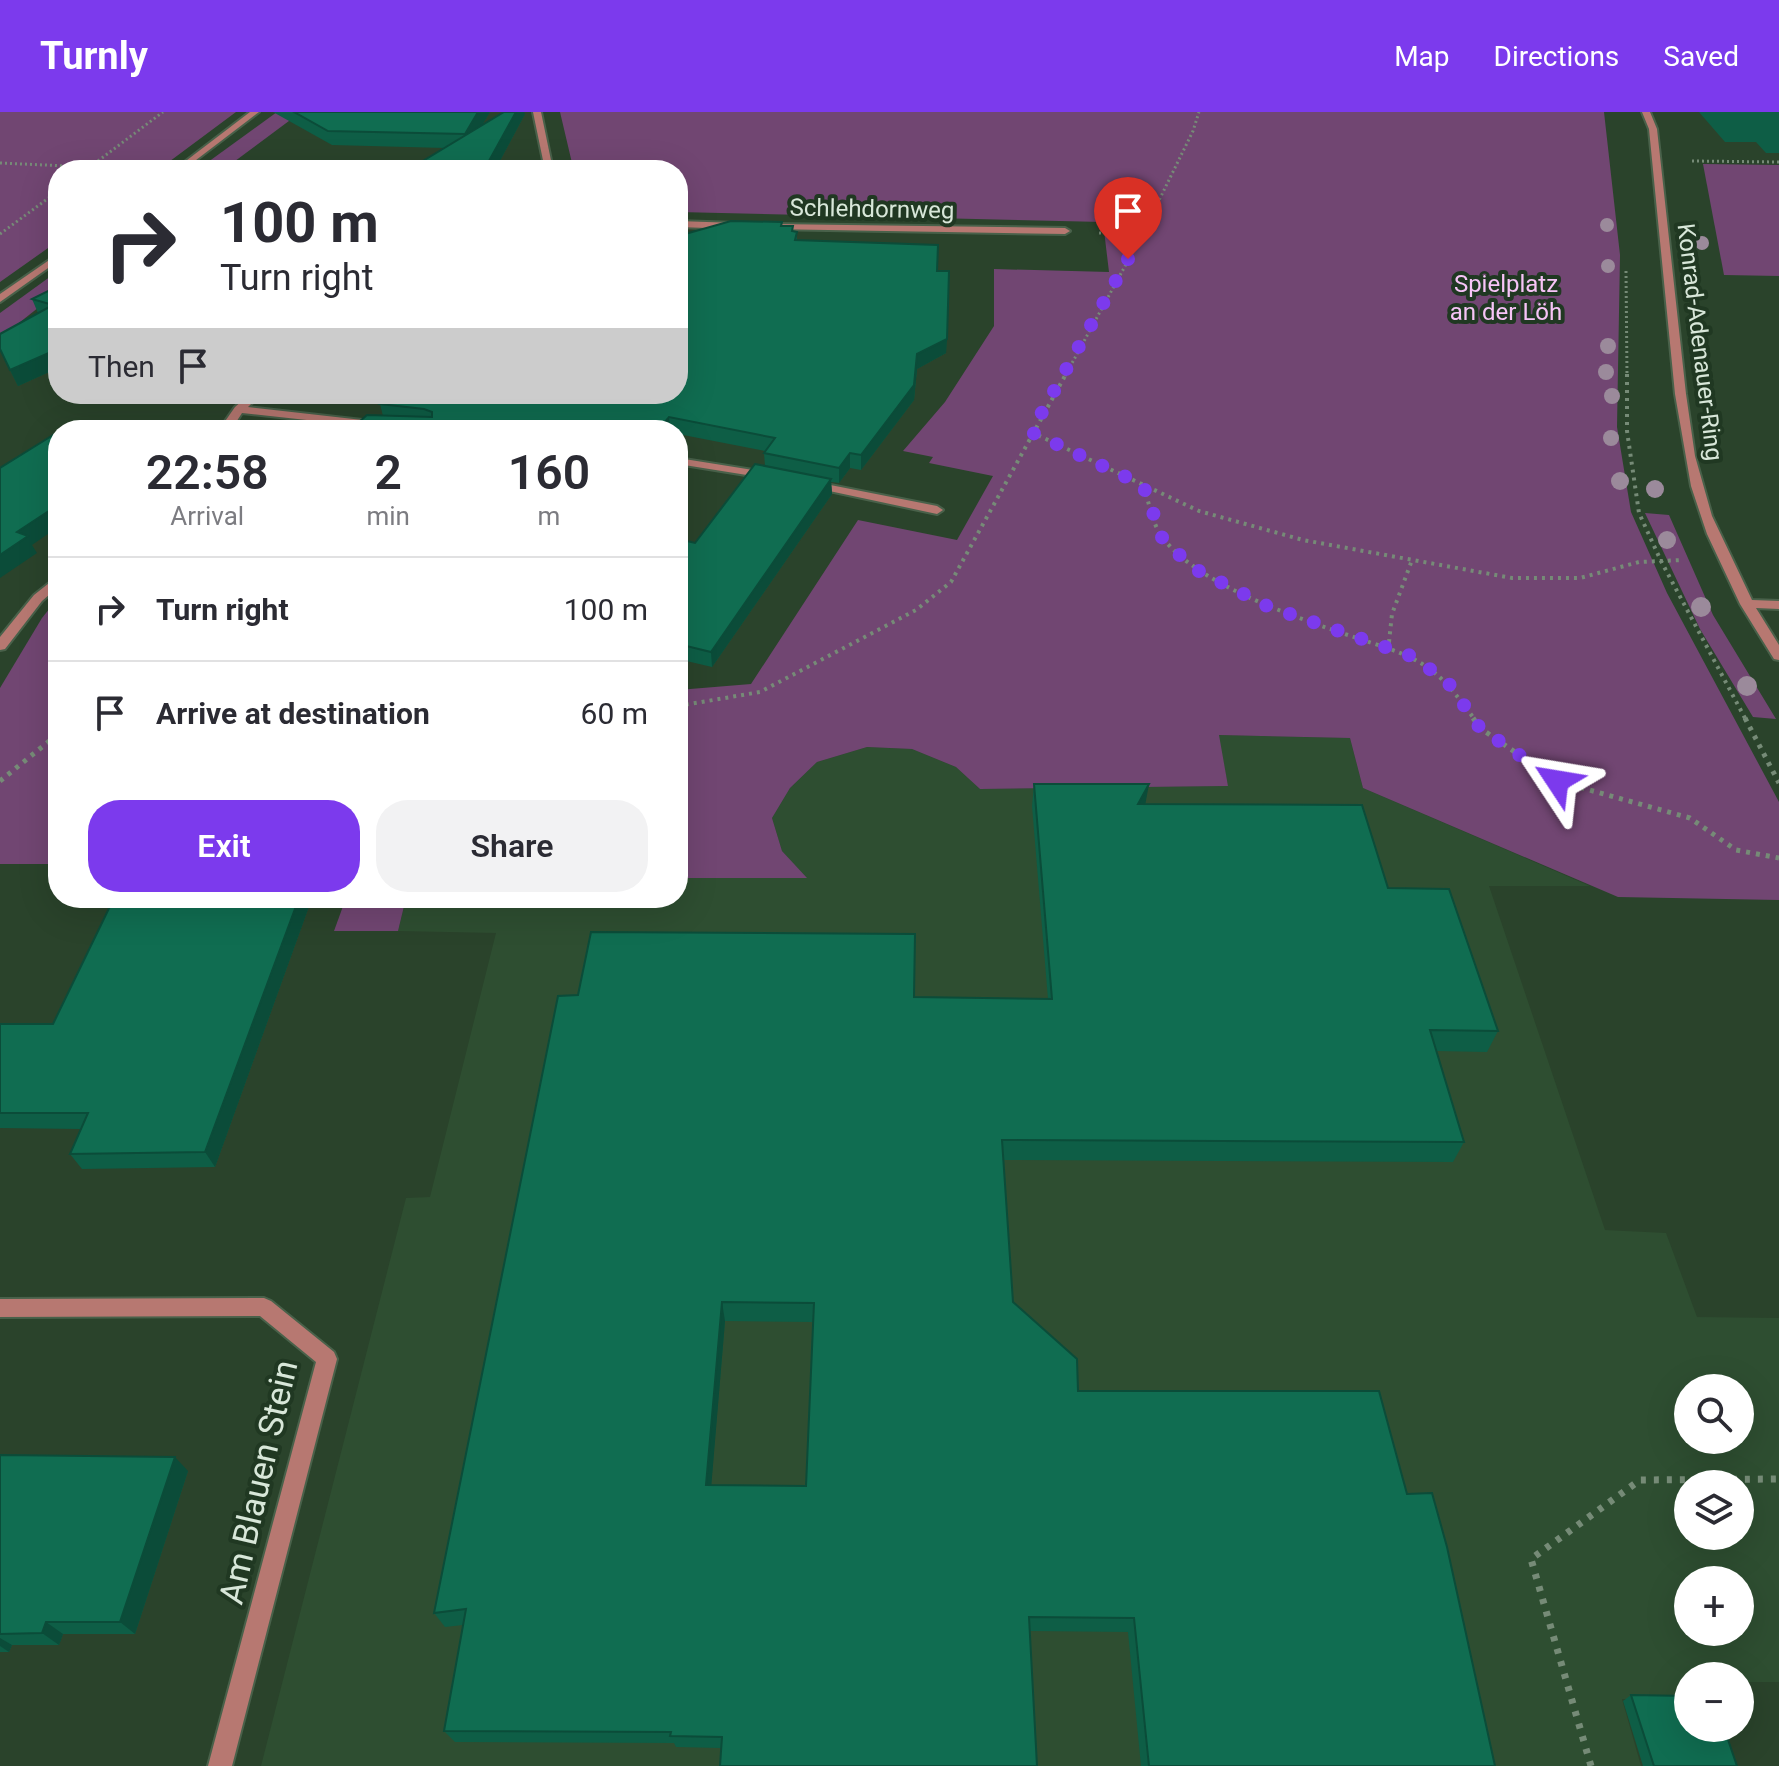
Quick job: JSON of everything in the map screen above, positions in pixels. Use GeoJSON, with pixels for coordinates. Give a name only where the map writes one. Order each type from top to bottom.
{"type":"FeatureCollection","features":[{"type":"Feature","properties":{"kind":"street"},"geometry":{"type":"LineString","coordinates":[[191,160],[255,112]]}},
{"type":"Feature","properties":{"kind":"street"},"geometry":{"type":"LineString","coordinates":[[537,112],[547,160]]}},
{"type":"Feature","properties":{"kind":"street","name":"Konrad-Adenauer-Ring"},"geometry":{"type":"LineString","coordinates":[[1646,112],[1653,129],[1670,271],[1676,365],[1695,480],[1706,516],[1746,604],[1779,656]]}},
{"type":"Feature","properties":{"kind":"street","name":"Schlehdornweg"},"geometry":{"type":"LineString","coordinates":[[688,224],[748,226]]}},
{"type":"Feature","properties":{"kind":"street","name":"Schlehdornweg"},"geometry":{"type":"LineString","coordinates":[[764,227],[1065,231]]}},
{"type":"Feature","properties":{"kind":"street"},"geometry":{"type":"LineString","coordinates":[[0,299],[48,264]]}},
{"type":"Feature","properties":{"kind":"street"},"geometry":{"type":"LineString","coordinates":[[232,420],[245,404]]}},
{"type":"Feature","properties":{"kind":"street"},"geometry":{"type":"LineString","coordinates":[[239,409],[341,420]]}},
{"type":"Feature","properties":{"kind":"street"},"geometry":{"type":"LineString","coordinates":[[688,463],[784,478]]}},
{"type":"Feature","properties":{"kind":"street"},"geometry":{"type":"LineString","coordinates":[[800,482],[937,510]]}},
{"type":"Feature","properties":{"kind":"street"},"geometry":{"type":"LineString","coordinates":[[0,646],[48,589]]}},
{"type":"Feature","properties":{"kind":"street"},"geometry":{"type":"LineString","coordinates":[[1746,604],[1779,605]]}},
{"type":"Feature","properties":{"kind":"street","name":"Am Blauen Stein"},"geometry":{"type":"LineString","coordinates":[[0,1308],[264,1307],[327,1359],[220,1766]]}},
{"type":"Feature","properties":{"kind":"path"},"geometry":{"type":"LineString","coordinates":[[100,160],[163,112]]}},
{"type":"Feature","properties":{"kind":"path"},"geometry":{"type":"LineString","coordinates":[[688,704],[760,692],[916,610],[951,582],[1142,235],[1193,131],[1199,112]]}},
{"type":"Feature","properties":{"kind":"path"},"geometry":{"type":"LineString","coordinates":[[1655,160],[1779,162]]}},
{"type":"Feature","properties":{"kind":"path"},"geometry":{"type":"LineString","coordinates":[[0,163],[48,166]]}},
{"type":"Feature","properties":{"kind":"path"},"geometry":{"type":"LineString","coordinates":[[0,234],[48,198]]}},
{"type":"Feature","properties":{"kind":"path"},"geometry":{"type":"LineString","coordinates":[[1626,268],[1627,431],[1639,513],[1661,561],[1779,783]]}},
{"type":"Feature","properties":{"kind":"path"},"geometry":{"type":"LineString","coordinates":[[1031,432],[1199,511],[1303,540],[1412,560],[1512,578],[1580,578],[1639,562],[1724,557]]}},
{"type":"Feature","properties":{"kind":"path"},"geometry":{"type":"LineString","coordinates":[[1143,485],[1163,540],[1195,569],[1267,606],[1411,656],[1447,681],[1480,728],[1557,781],[1690,818],[1736,850],[1779,858]]}},
{"type":"Feature","properties":{"kind":"path"},"geometry":{"type":"LineString","coordinates":[[1384,647],[1389,642],[1392,614],[1412,560]]}},
{"type":"Feature","properties":{"kind":"path"},"geometry":{"type":"LineString","coordinates":[[0,781],[48,742]]}},
{"type":"Feature","properties":{"kind":"path"},"geometry":{"type":"LineString","coordinates":[[1591,1766],[1531,1559],[1640,1480],[1779,1479]]}},
{"type":"Feature","properties":{"kind":"shaded area"},"geometry":{"type":"Polygon","coordinates":[[[1218,735],[1350,738],[1363,788],[1590,886],[1489,886],[1605,1230],[1666,1233],[1697,1317],[1779,1318],[1779,1682],[1754,1682],[1754,1662],[1674,1662],[1674,1701],[1622,1699],[1641,1766],[261,1766],[406,1198],[430,1197],[496,933],[398,931],[404,908],[688,908],[688,878],[805,878],[782,851],[772,818],[790,788],[817,762],[867,747],[912,749],[956,767],[980,789],[1228,786],[1218,735]]]}},
{"type":"Feature","properties":{"kind":"green space"},"geometry":{"type":"Polygon","coordinates":[[[0,112],[236,112],[171,160],[48,160],[48,248],[0,282],[0,112]]]}},
{"type":"Feature","properties":{"kind":"green space"},"geometry":{"type":"Polygon","coordinates":[[[277,112],[301,112],[236,160],[211,160],[277,112]]]}},
{"type":"Feature","properties":{"kind":"green space","name":"Spielplatz an der Löh"},"geometry":{"type":"Polygon","coordinates":[[[560,112],[1604,112],[1620,255],[1617,427],[1631,512],[1667,593],[1779,802],[1779,900],[1618,897],[1363,788],[1350,738],[1219,735],[1228,786],[980,789],[956,767],[912,749],[867,747],[817,762],[790,788],[772,818],[782,851],[807,878],[688,878],[688,689],[751,684],[858,520],[957,540],[993,476],[929,463],[933,457],[903,451],[945,402],[994,326],[994,269],[1109,272],[1103,222],[688,212],[688,160],[571,160],[560,112]]]}},
{"type":"Feature","properties":{"kind":"green space"},"geometry":{"type":"Polygon","coordinates":[[[1703,164],[1779,165],[1779,276],[1724,275],[1703,164]]]}},
{"type":"Feature","properties":{"kind":"green space"},"geometry":{"type":"Polygon","coordinates":[[[48,278],[48,300],[0,338],[0,313],[48,278]]]}},
{"type":"Feature","properties":{"kind":"green space"},"geometry":{"type":"Polygon","coordinates":[[[1645,513],[1669,515],[1713,615],[1776,719],[1753,717],[1700,629],[1645,513]]]}},
{"type":"Feature","properties":{"kind":"green space"},"geometry":{"type":"Polygon","coordinates":[[[48,610],[48,864],[0,864],[0,688],[48,610]]]}},
{"type":"Feature","properties":{"kind":"green space"},"geometry":{"type":"Polygon","coordinates":[[[342,908],[404,908],[398,931],[334,931],[342,908]]]}},
{"type":"Feature","properties":{"kind":"building"},"geometry":{"type":"Polygon","coordinates":[[[294,112],[478,112],[465,134],[328,131],[294,112]]]}},
{"type":"Feature","properties":{"kind":"building"},"geometry":{"type":"Polygon","coordinates":[[[504,112],[516,112],[490,160],[425,160],[504,112]]]}},
{"type":"Feature","properties":{"kind":"building"},"geometry":{"type":"Polygon","coordinates":[[[731,221],[782,222],[781,226],[793,226],[792,231],[797,232],[795,240],[938,245],[937,271],[949,271],[947,339],[917,354],[914,385],[861,455],[850,453],[839,468],[764,453],[775,438],[669,417],[666,420],[361,420],[367,415],[432,417],[432,412],[424,409],[380,404],[688,404],[688,233],[731,221]]]}},
{"type":"Feature","properties":{"kind":"building"},"geometry":{"type":"Polygon","coordinates":[[[48,291],[48,304],[32,299],[48,291]]]}},
{"type":"Feature","properties":{"kind":"building"},"geometry":{"type":"Polygon","coordinates":[[[48,308],[48,353],[10,370],[0,349],[0,334],[48,308]]]}},
{"type":"Feature","properties":{"kind":"building"},"geometry":{"type":"Polygon","coordinates":[[[48,438],[48,512],[17,532],[28,536],[0,555],[0,468],[48,438]]]}},
{"type":"Feature","properties":{"kind":"building"},"geometry":{"type":"Polygon","coordinates":[[[755,464],[831,479],[711,652],[688,646],[688,541],[695,543],[755,464]]]}},
{"type":"Feature","properties":{"kind":"building"},"geometry":{"type":"Polygon","coordinates":[[[1034,784],[1149,784],[1138,804],[1362,805],[1388,888],[1449,889],[1498,1031],[1430,1030],[1464,1142],[1002,1140],[1013,1302],[1077,1359],[1078,1391],[1379,1391],[1407,1494],[1432,1493],[1447,1547],[1495,1766],[1149,1766],[1134,1618],[1029,1617],[1037,1766],[720,1766],[722,1737],[670,1736],[671,1732],[444,1731],[466,1609],[434,1613],[558,996],[578,995],[591,932],[915,934],[914,997],[1052,999],[1034,784]],[[722,1302],[706,1485],[806,1486],[814,1303],[722,1302]]]}},
{"type":"Feature","properties":{"kind":"building"},"geometry":{"type":"Polygon","coordinates":[[[109,908],[295,908],[205,1152],[70,1154],[88,1113],[0,1113],[0,1024],[53,1024],[109,908]]]}},
{"type":"Feature","properties":{"kind":"building"},"geometry":{"type":"Polygon","coordinates":[[[0,1455],[175,1457],[120,1622],[46,1622],[42,1633],[0,1634],[0,1455]]]}},
{"type":"Feature","properties":{"kind":"building"},"geometry":{"type":"Polygon","coordinates":[[[1631,1695],[1674,1696],[1674,1742],[1729,1742],[1737,1766],[1654,1766],[1631,1695]]]}},
{"type":"Feature","properties":{"kind":"route"},"geometry":{"type":"LineString","coordinates":[[1128,259],[1031,432],[1143,485],[1163,540],[1195,569],[1267,606],[1411,656],[1447,681],[1480,728],[1557,781]]}}]}
